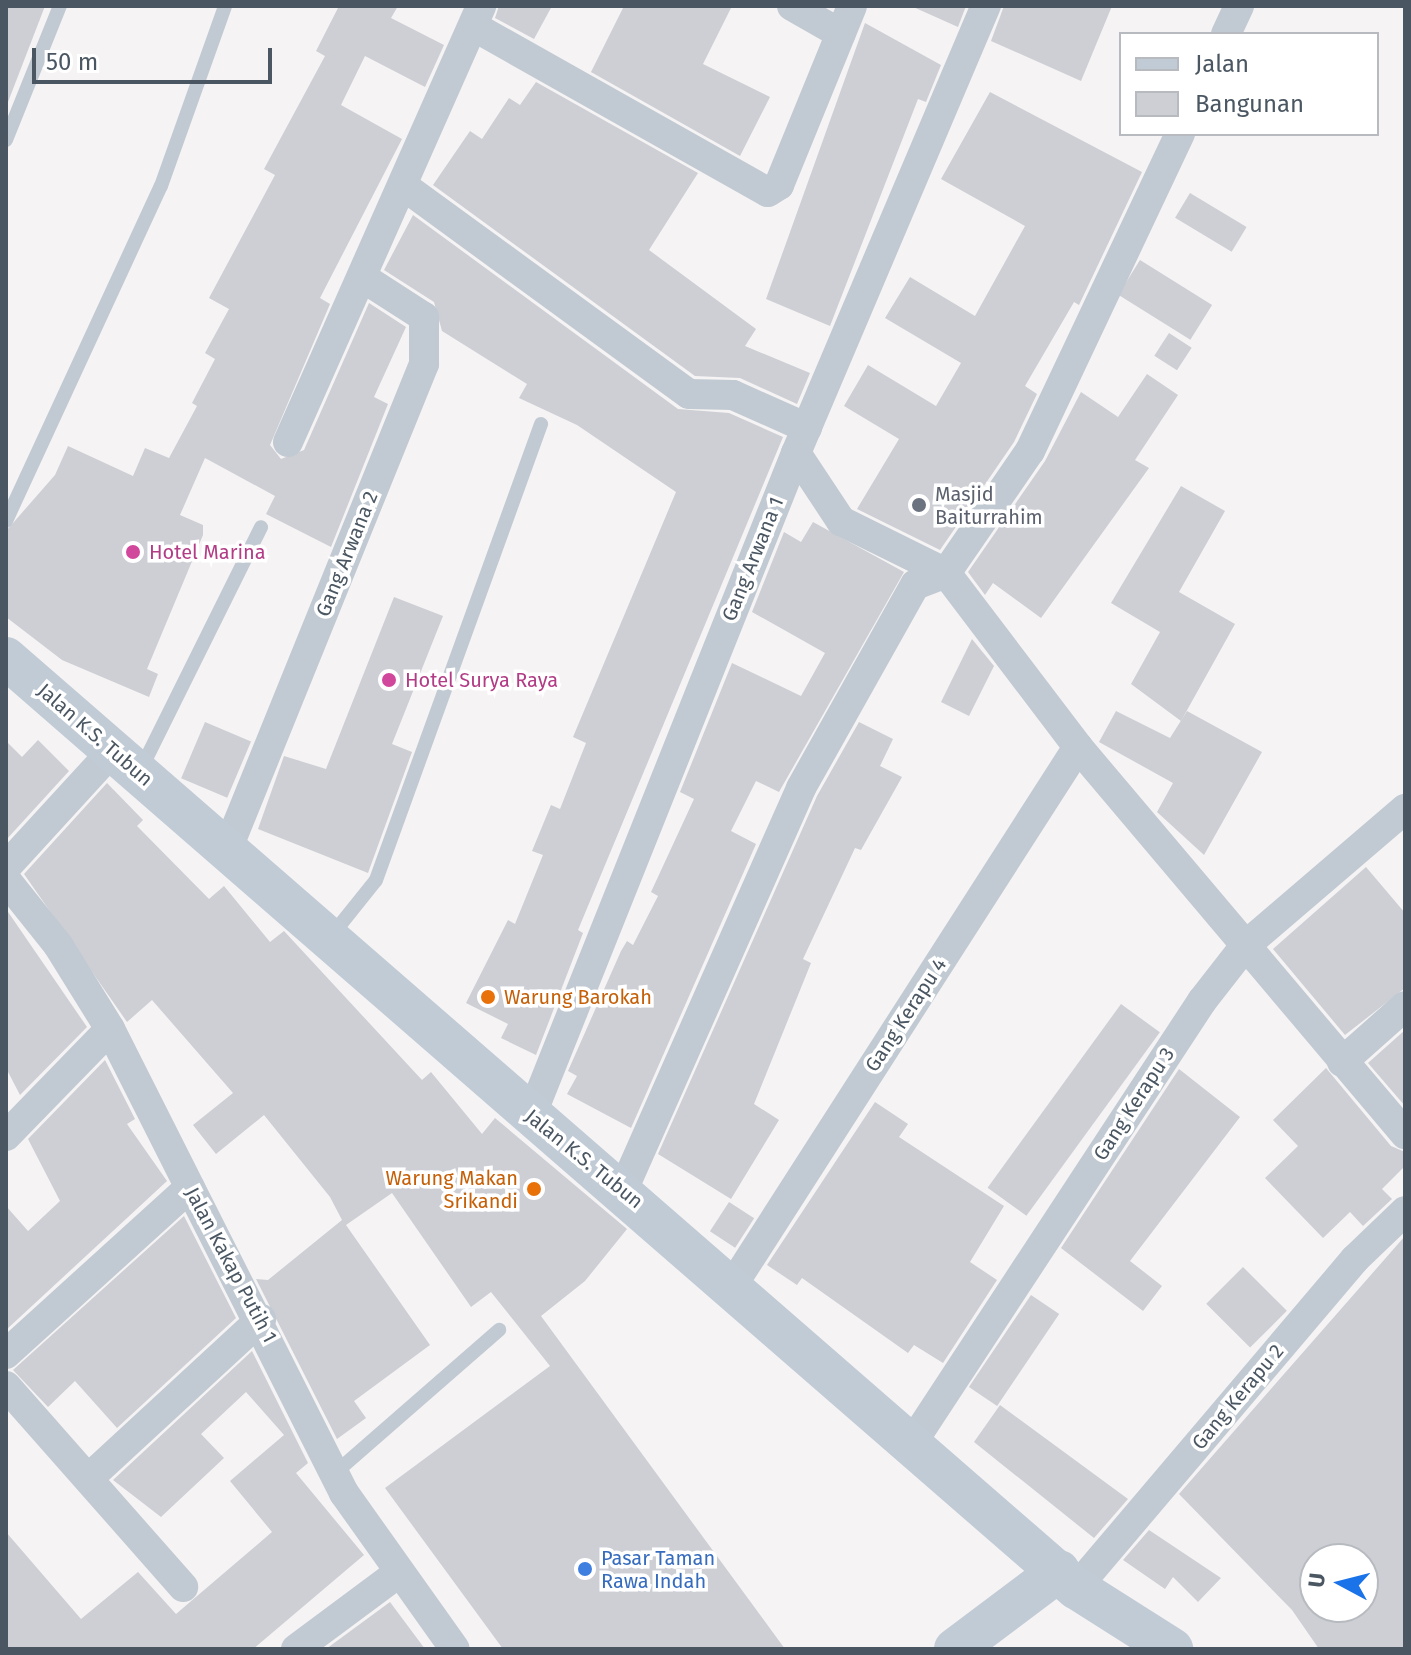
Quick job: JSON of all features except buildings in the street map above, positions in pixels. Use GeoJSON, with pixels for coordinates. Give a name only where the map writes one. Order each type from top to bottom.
{"type":"FeatureCollection","features":[{"type":"Feature","properties":{"kind":"street"},"geometry":{"type":"LineString","coordinates":[[792,6],[841,34]]}},
{"type":"Feature","properties":{"kind":"street"},"geometry":{"type":"LineString","coordinates":[[288,442],[365,279],[477,16],[761,192],[779,185],[852,6]]}},
{"type":"Feature","properties":{"kind":"street","name":"Gang Arwana 1"},"geometry":{"type":"LineString","coordinates":[[531,1116],[801,440],[986,6]]}},
{"type":"Feature","properties":{"kind":"street"},"geometry":{"type":"LineString","coordinates":[[1227,32],[1239,6]]}},
{"type":"Feature","properties":{"kind":"street"},"geometry":{"type":"LineString","coordinates":[[623,1190],[801,788],[915,585],[946,573],[1030,451],[1179,136]]}},
{"type":"Feature","properties":{"kind":"street"},"geometry":{"type":"LineString","coordinates":[[405,187],[689,394],[733,395],[801,440],[841,521],[946,573],[1078,747],[1405,1134]]}},
{"type":"Feature","properties":{"kind":"street","name":"Gang Arwana 2"},"geometry":{"type":"LineString","coordinates":[[225,855],[424,364],[424,317],[365,279]]}},
{"type":"Feature","properties":{"kind":"street","name":"Jalan K.S. Tubun"},"geometry":{"type":"LineString","coordinates":[[6,658],[127,761],[225,855],[531,1116],[734,1283],[1068,1579],[1172,1649]]}},
{"type":"Feature","properties":{"kind":"street","name":"Gang Kerapu 4"},"geometry":{"type":"LineString","coordinates":[[734,1283],[1078,747]]}},
{"type":"Feature","properties":{"kind":"street"},"geometry":{"type":"LineString","coordinates":[[6,867],[127,761]]}},
{"type":"Feature","properties":{"kind":"street","name":"Gang Kerapu 3"},"geometry":{"type":"LineString","coordinates":[[912,1443],[1245,946],[1405,809]]}},
{"type":"Feature","properties":{"kind":"street","name":"Jalan Kakap Putih 1"},"geometry":{"type":"LineString","coordinates":[[6,880],[58,945],[110,1029],[261,1319],[335,1473],[397,1574],[455,1649]]}},
{"type":"Feature","properties":{"kind":"street"},"geometry":{"type":"LineString","coordinates":[[1342,1062],[1405,1006]]}},
{"type":"Feature","properties":{"kind":"street"},"geometry":{"type":"LineString","coordinates":[[6,1136],[110,1029]]}},
{"type":"Feature","properties":{"kind":"street"},"geometry":{"type":"LineString","coordinates":[[6,1354],[190,1187]]}},
{"type":"Feature","properties":{"kind":"street","name":"Gang Kerapu 2"},"geometry":{"type":"LineString","coordinates":[[1068,1579],[1355,1259],[1405,1211]]}},
{"type":"Feature","properties":{"kind":"street"},"geometry":{"type":"LineString","coordinates":[[90,1477],[261,1319]]}},
{"type":"Feature","properties":{"kind":"street"},"geometry":{"type":"LineString","coordinates":[[6,1386],[90,1477],[183,1587]]}},
{"type":"Feature","properties":{"kind":"street"},"geometry":{"type":"LineString","coordinates":[[296,1649],[397,1574]]}},
{"type":"Feature","properties":{"kind":"street"},"geometry":{"type":"LineString","coordinates":[[955,1649],[1068,1579]]}},
{"type":"Feature","properties":{"kind":"lane"},"geometry":{"type":"LineString","coordinates":[[6,140],[60,6]]}},
{"type":"Feature","properties":{"kind":"lane"},"geometry":{"type":"LineString","coordinates":[[6,521],[161,186],[225,6]]}},
{"type":"Feature","properties":{"kind":"lane"},"geometry":{"type":"LineString","coordinates":[[325,940],[376,880],[541,424]]}},
{"type":"Feature","properties":{"kind":"lane"},"geometry":{"type":"LineString","coordinates":[[127,761],[261,527]]}},
{"type":"Feature","properties":{"kind":"lane"},"geometry":{"type":"LineString","coordinates":[[335,1473],[499,1330]]}},
{"type":"Feature","properties":{"kind":"place","name":"Masjid Baiturrahim"},"geometry":{"type":"Point","coordinates":[919,505]}},
{"type":"Feature","properties":{"kind":"place","name":"Hotel Marina"},"geometry":{"type":"Point","coordinates":[133,552]}},
{"type":"Feature","properties":{"kind":"place","name":"Hotel Surya Raya"},"geometry":{"type":"Point","coordinates":[389,680]}},
{"type":"Feature","properties":{"kind":"place","name":"Warung Barokah"},"geometry":{"type":"Point","coordinates":[488,997]}},
{"type":"Feature","properties":{"kind":"place","name":"Warung Makan Srikandi"},"geometry":{"type":"Point","coordinates":[534,1189]}},
{"type":"Feature","properties":{"kind":"place","name":"Pasar Taman Rawa Indah"},"geometry":{"type":"Point","coordinates":[585,1569]}}]}
